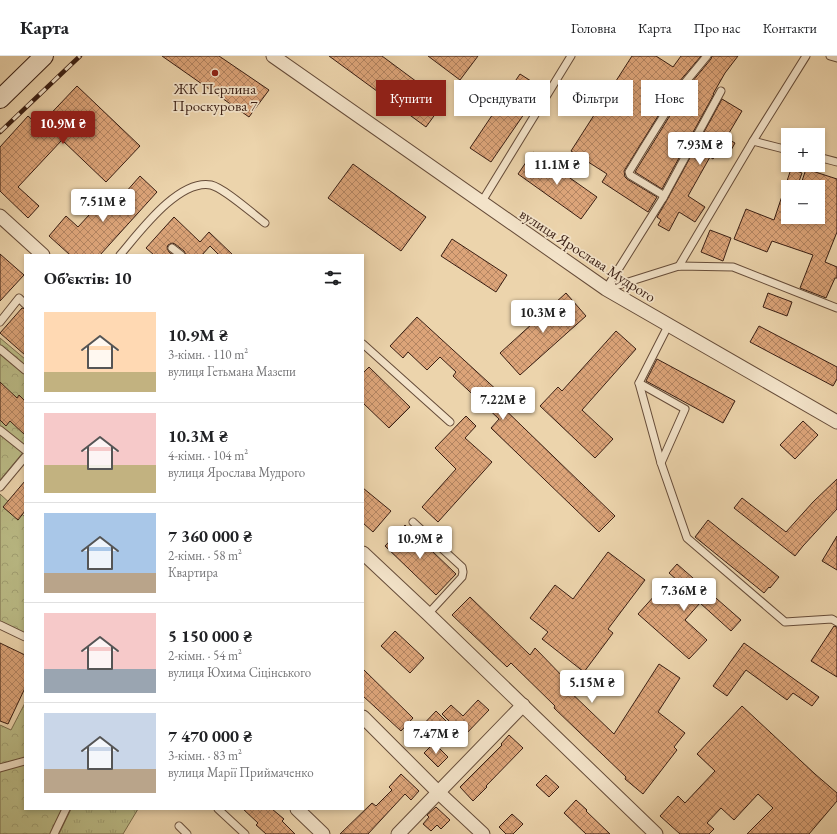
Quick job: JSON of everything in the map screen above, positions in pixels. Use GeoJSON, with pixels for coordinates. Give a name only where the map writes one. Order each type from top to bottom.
{"type":"FeatureCollection","features":[{"type":"Feature","properties":{"kind":"main road"},"geometry":{"type":"LineString","coordinates":[[0,99],[44,56]]}},
{"type":"Feature","properties":{"kind":"street","name":"вулиця Ярослава Мудрого"},"geometry":{"type":"LineString","coordinates":[[273,56],[606,289],[837,422]]}},
{"type":"Feature","properties":{"kind":"street"},"geometry":{"type":"LineString","coordinates":[[0,216],[42,254]]}},
{"type":"Feature","properties":{"kind":"street"},"geometry":{"type":"LineString","coordinates":[[364,554],[656,834]]}},
{"type":"Feature","properties":{"kind":"street"},"geometry":{"type":"LineString","coordinates":[[398,834],[522,705]]}},
{"type":"Feature","properties":{"kind":"street"},"geometry":{"type":"LineString","coordinates":[[364,718],[438,792],[483,834]]}},
{"type":"Feature","properties":{"kind":"street"},"geometry":{"type":"LineString","coordinates":[[298,810],[323,834]]}},
{"type":"Feature","properties":{"kind":"lane"},"geometry":{"type":"LineString","coordinates":[[481,203],[571,56]]}},
{"type":"Feature","properties":{"kind":"lane"},"geometry":{"type":"LineString","coordinates":[[663,198],[663,195],[630,176],[629,172],[683,84],[707,56]]}},
{"type":"Feature","properties":{"kind":"lane"},"geometry":{"type":"LineString","coordinates":[[679,266],[753,141],[806,56]]}},
{"type":"Feature","properties":{"kind":"lane"},"geometry":{"type":"LineString","coordinates":[[830,56],[837,58]]}},
{"type":"Feature","properties":{"kind":"lane"},"geometry":{"type":"LineString","coordinates":[[606,289],[663,198],[721,91]]}},
{"type":"Feature","properties":{"kind":"lane"},"geometry":{"type":"LineString","coordinates":[[753,141],[781,148]]}},
{"type":"Feature","properties":{"kind":"lane"},"geometry":{"type":"LineString","coordinates":[[825,159],[837,162]]}},
{"type":"Feature","properties":{"kind":"lane"},"geometry":{"type":"LineString","coordinates":[[121,254],[156,212],[192,186],[202,184],[212,185],[223,191],[265,223]]}},
{"type":"Feature","properties":{"kind":"lane"},"geometry":{"type":"LineString","coordinates":[[172,248],[180,254]]}},
{"type":"Feature","properties":{"kind":"lane"},"geometry":{"type":"LineString","coordinates":[[606,289],[679,266],[733,267],[837,308]]}},
{"type":"Feature","properties":{"kind":"lane"},"geometry":{"type":"LineString","coordinates":[[0,322],[19,298],[24,303]]}},
{"type":"Feature","properties":{"kind":"lane"},"geometry":{"type":"LineString","coordinates":[[668,326],[639,383],[661,462],[687,538],[785,622],[832,619],[837,622]]}},
{"type":"Feature","properties":{"kind":"lane"},"geometry":{"type":"LineString","coordinates":[[364,345],[450,422]]}},
{"type":"Feature","properties":{"kind":"lane"},"geometry":{"type":"LineString","coordinates":[[0,349],[24,369]]}},
{"type":"Feature","properties":{"kind":"lane"},"geometry":{"type":"LineString","coordinates":[[639,383],[685,409],[661,462]]}},
{"type":"Feature","properties":{"kind":"lane"},"geometry":{"type":"LineString","coordinates":[[0,430],[24,449]]}},
{"type":"Feature","properties":{"kind":"lane"},"geometry":{"type":"LineString","coordinates":[[0,487],[24,458]]}},
{"type":"Feature","properties":{"kind":"lane"},"geometry":{"type":"LineString","coordinates":[[413,522],[462,567],[463,572],[462,576],[428,614]]}},
{"type":"Feature","properties":{"kind":"lane"},"geometry":{"type":"LineString","coordinates":[[0,625],[24,637]]}},
{"type":"Feature","properties":{"kind":"lane"},"geometry":{"type":"LineString","coordinates":[[0,768],[24,761]]}},
{"type":"Feature","properties":{"kind":"lane"},"geometry":{"type":"LineString","coordinates":[[54,834],[66,810]]}},
{"type":"Feature","properties":{"kind":"lane"},"geometry":{"type":"LineString","coordinates":[[219,810],[245,834]]}},
{"type":"Feature","properties":{"kind":"lane"},"geometry":{"type":"LineString","coordinates":[[178,826],[186,834]]}},
{"type":"Feature","properties":{"kind":"green space"},"geometry":{"type":"Polygon","coordinates":[[[0,338],[24,358],[24,451],[0,480],[0,338]]]}},
{"type":"Feature","properties":{"kind":"green space"},"geometry":{"type":"Polygon","coordinates":[[[0,494],[24,516],[24,634],[0,622],[0,494]]]}},
{"type":"Feature","properties":{"kind":"green space"},"geometry":{"type":"Polygon","coordinates":[[[24,705],[24,810],[66,810],[54,834],[0,834],[0,725],[11,730],[24,705]]]}},
{"type":"Feature","properties":{"kind":"green space"},"geometry":{"type":"Polygon","coordinates":[[[71,810],[137,810],[123,834],[59,834],[71,810]]]}},
{"type":"Feature","properties":{"kind":"building","name":"ЖК Перлина Проскурова 7"},"geometry":{"type":"Polygon","coordinates":[[[162,56],[219,56],[269,90],[249,117],[162,56]]]}},
{"type":"Feature","properties":{"kind":"building"},"geometry":{"type":"Polygon","coordinates":[[[329,56],[382,56],[414,80],[376,80],[376,90],[329,56]]]}},
{"type":"Feature","properties":{"kind":"building"},"geometry":{"type":"Polygon","coordinates":[[[428,56],[478,56],[460,80],[428,56]]]}},
{"type":"Feature","properties":{"kind":"building"},"geometry":{"type":"Polygon","coordinates":[[[632,56],[656,56],[673,67],[681,56],[701,56],[681,80],[641,80],[641,116],[658,116],[624,171],[627,179],[657,197],[648,212],[602,182],[607,174],[571,151],[593,116],[633,116],[633,80],[617,80],[632,56]]]}},
{"type":"Feature","properties":{"kind":"building"},"geometry":{"type":"Polygon","coordinates":[[[712,56],[738,56],[725,73],[713,94],[662,189],[635,172],[670,116],[698,116],[698,80],[694,80],[712,56]]]}},
{"type":"Feature","properties":{"kind":"building"},"geometry":{"type":"Polygon","coordinates":[[[520,74],[529,80],[516,80],[520,74]]]}},
{"type":"Feature","properties":{"kind":"building"},"geometry":{"type":"Polygon","coordinates":[[[77,86],[140,146],[106,182],[62,140],[18,187],[39,206],[28,218],[0,191],[0,147],[28,116],[39,126],[77,86]]]}},
{"type":"Feature","properties":{"kind":"building"},"geometry":{"type":"Polygon","coordinates":[[[722,99],[742,111],[726,138],[735,143],[730,152],[721,147],[713,159],[710,157],[688,196],[705,207],[695,222],[679,212],[669,231],[658,225],[661,220],[657,217],[722,99]]]}},
{"type":"Feature","properties":{"kind":"building"},"geometry":{"type":"Polygon","coordinates":[[[411,116],[434,116],[426,127],[411,116]]]}},
{"type":"Feature","properties":{"kind":"building"},"geometry":{"type":"Polygon","coordinates":[[[492,116],[523,116],[491,162],[470,148],[492,116]]]}},
{"type":"Feature","properties":{"kind":"building"},"geometry":{"type":"Polygon","coordinates":[[[533,152],[597,197],[581,219],[518,174],[533,152]]]}},
{"type":"Feature","properties":{"kind":"building"},"geometry":{"type":"Polygon","coordinates":[[[353,164],[426,217],[401,251],[328,198],[353,164]]]}},
{"type":"Feature","properties":{"kind":"building"},"geometry":{"type":"Polygon","coordinates":[[[790,172],[802,173],[800,180],[787,180],[790,172]]]}},
{"type":"Feature","properties":{"kind":"building"},"geometry":{"type":"Polygon","coordinates":[[[805,172],[815,172],[837,179],[837,232],[825,262],[837,267],[837,278],[835,278],[826,298],[800,288],[813,255],[772,241],[767,252],[734,239],[746,209],[774,220],[781,199],[781,224],[825,224],[825,180],[802,180],[805,172]]]}},
{"type":"Feature","properties":{"kind":"building"},"geometry":{"type":"Polygon","coordinates":[[[140,176],[157,192],[101,254],[69,254],[49,236],[66,216],[78,227],[101,202],[110,210],[140,176]]]}},
{"type":"Feature","properties":{"kind":"building"},"geometry":{"type":"Polygon","coordinates":[[[174,217],[200,242],[209,232],[232,254],[218,254],[210,246],[203,254],[186,254],[184,251],[172,243],[168,245],[167,248],[172,254],[153,254],[146,248],[174,217]]]}},
{"type":"Feature","properties":{"kind":"building"},"geometry":{"type":"Polygon","coordinates":[[[710,230],[731,238],[723,261],[701,252],[710,230]]]}},
{"type":"Feature","properties":{"kind":"building"},"geometry":{"type":"Polygon","coordinates":[[[452,239],[507,275],[496,292],[441,256],[452,239]]]}},
{"type":"Feature","properties":{"kind":"building"},"geometry":{"type":"Polygon","coordinates":[[[0,254],[24,275],[0,301],[0,254]]]}},
{"type":"Feature","properties":{"kind":"building"},"geometry":{"type":"Polygon","coordinates":[[[566,293],[586,316],[520,375],[500,353],[566,293]]]}},
{"type":"Feature","properties":{"kind":"building"},"geometry":{"type":"Polygon","coordinates":[[[768,293],[792,302],[787,316],[763,307],[768,293]]]}},
{"type":"Feature","properties":{"kind":"building"},"geometry":{"type":"Polygon","coordinates":[[[22,308],[24,309],[24,354],[0,333],[22,308]]]}},
{"type":"Feature","properties":{"kind":"building"},"geometry":{"type":"Polygon","coordinates":[[[417,317],[500,393],[494,399],[615,516],[599,532],[491,428],[499,419],[453,376],[456,372],[440,357],[427,370],[408,352],[403,358],[390,346],[417,317]]]}},
{"type":"Feature","properties":{"kind":"building"},"geometry":{"type":"Polygon","coordinates":[[[759,326],[837,367],[837,379],[833,386],[750,342],[759,326]]]}},
{"type":"Feature","properties":{"kind":"building"},"geometry":{"type":"Polygon","coordinates":[[[616,331],[636,349],[582,410],[613,439],[595,458],[540,406],[558,387],[562,391],[616,331]]]}},
{"type":"Feature","properties":{"kind":"building"},"geometry":{"type":"Polygon","coordinates":[[[657,359],[735,401],[723,423],[646,381],[657,359]]]}},
{"type":"Feature","properties":{"kind":"building"},"geometry":{"type":"Polygon","coordinates":[[[369,367],[410,407],[389,428],[364,404],[364,372],[369,367]]]}},
{"type":"Feature","properties":{"kind":"building"},"geometry":{"type":"Polygon","coordinates":[[[0,382],[17,398],[19,395],[24,400],[24,434],[10,421],[6,426],[0,420],[0,382]]]}},
{"type":"Feature","properties":{"kind":"building"},"geometry":{"type":"Polygon","coordinates":[[[466,416],[476,426],[465,438],[492,462],[438,522],[422,507],[456,469],[435,448],[466,416]]]}},
{"type":"Feature","properties":{"kind":"building"},"geometry":{"type":"Polygon","coordinates":[[[803,421],[818,435],[795,459],[780,445],[803,421]]]}},
{"type":"Feature","properties":{"kind":"building"},"geometry":{"type":"Polygon","coordinates":[[[837,479],[837,509],[795,556],[734,508],[742,498],[786,532],[813,502],[837,479]]]}},
{"type":"Feature","properties":{"kind":"building"},"geometry":{"type":"Polygon","coordinates":[[[24,482],[24,512],[18,520],[3,507],[24,482]]]}},
{"type":"Feature","properties":{"kind":"building"},"geometry":{"type":"Polygon","coordinates":[[[364,489],[391,511],[373,532],[364,524],[364,489]]]}},
{"type":"Feature","properties":{"kind":"building"},"geometry":{"type":"Polygon","coordinates":[[[708,520],[779,577],[770,588],[769,587],[764,593],[695,537],[708,520]]]}},
{"type":"Feature","properties":{"kind":"building"},"geometry":{"type":"Polygon","coordinates":[[[405,525],[456,574],[436,595],[385,546],[405,525]]]}},
{"type":"Feature","properties":{"kind":"building"},"geometry":{"type":"Polygon","coordinates":[[[837,536],[837,570],[822,561],[837,536]]]}},
{"type":"Feature","properties":{"kind":"building"},"geometry":{"type":"Polygon","coordinates":[[[608,552],[645,580],[608,629],[613,633],[584,672],[542,639],[548,632],[530,618],[555,585],[573,599],[608,552]]]}},
{"type":"Feature","properties":{"kind":"building"},"geometry":{"type":"Polygon","coordinates":[[[677,564],[741,620],[731,631],[700,603],[685,620],[707,640],[689,659],[638,614],[656,594],[660,598],[677,580],[669,573],[677,564]]]}},
{"type":"Feature","properties":{"kind":"building"},"geometry":{"type":"Polygon","coordinates":[[[470,597],[530,655],[535,648],[568,682],[564,686],[614,734],[659,664],[680,678],[658,712],[685,733],[674,747],[677,750],[643,794],[625,779],[626,777],[554,708],[555,706],[511,663],[507,667],[452,615],[470,597]]]}},
{"type":"Feature","properties":{"kind":"building"},"geometry":{"type":"Polygon","coordinates":[[[834,626],[837,627],[837,677],[811,661],[834,626]]]}},
{"type":"Feature","properties":{"kind":"building"},"geometry":{"type":"Polygon","coordinates":[[[395,631],[424,658],[410,673],[381,646],[395,631]]]}},
{"type":"Feature","properties":{"kind":"building"},"geometry":{"type":"Polygon","coordinates":[[[0,643],[24,655],[24,690],[8,724],[0,721],[0,643]]]}},
{"type":"Feature","properties":{"kind":"building"},"geometry":{"type":"Polygon","coordinates":[[[744,643],[819,697],[812,706],[793,693],[787,700],[746,670],[727,696],[713,686],[744,643]]]}},
{"type":"Feature","properties":{"kind":"building"},"geometry":{"type":"Polygon","coordinates":[[[364,670],[413,718],[401,731],[364,697],[364,670]]]}},
{"type":"Feature","properties":{"kind":"building"},"geometry":{"type":"Polygon","coordinates":[[[478,700],[489,710],[464,736],[442,714],[451,705],[463,716],[478,700]]]}},
{"type":"Feature","properties":{"kind":"building"},"geometry":{"type":"Polygon","coordinates":[[[742,706],[837,793],[837,801],[809,834],[747,834],[773,808],[758,794],[734,820],[721,808],[707,823],[714,829],[709,834],[680,834],[660,816],[678,796],[685,803],[715,771],[697,754],[742,706]]]}},
{"type":"Feature","properties":{"kind":"building"},"geometry":{"type":"Polygon","coordinates":[[[436,711],[447,722],[430,740],[419,729],[436,711]]]}},
{"type":"Feature","properties":{"kind":"building"},"geometry":{"type":"Polygon","coordinates":[[[509,735],[523,748],[473,801],[460,787],[502,745],[501,744],[509,735]]]}},
{"type":"Feature","properties":{"kind":"building"},"geometry":{"type":"Polygon","coordinates":[[[434,743],[448,757],[438,767],[424,753],[434,743]]]}},
{"type":"Feature","properties":{"kind":"building"},"geometry":{"type":"Polygon","coordinates":[[[401,774],[419,791],[411,800],[405,794],[368,834],[340,834],[372,803],[376,806],[392,790],[389,787],[401,774]]]}},
{"type":"Feature","properties":{"kind":"building"},"geometry":{"type":"Polygon","coordinates":[[[546,775],[559,787],[549,797],[536,785],[546,775]]]}},
{"type":"Feature","properties":{"kind":"building"},"geometry":{"type":"Polygon","coordinates":[[[576,800],[610,834],[586,834],[564,813],[576,800]]]}},
{"type":"Feature","properties":{"kind":"building"},"geometry":{"type":"Polygon","coordinates":[[[436,807],[450,820],[441,829],[437,825],[431,831],[423,824],[429,817],[427,815],[436,807]]]}},
{"type":"Feature","properties":{"kind":"building"},"geometry":{"type":"Polygon","coordinates":[[[244,810],[273,810],[284,819],[282,821],[295,834],[266,834],[256,825],[258,823],[244,810]]]}},
{"type":"Feature","properties":{"kind":"building"},"geometry":{"type":"Polygon","coordinates":[[[512,814],[523,824],[513,834],[506,834],[499,827],[512,814]]]}},
{"type":"Feature","properties":{"kind":"railway"},"geometry":{"type":"LineString","coordinates":[[0,132],[80,56]]}},
{"type":"Feature","properties":{"kind":"place","name":"ЖК Перлина Проскурова 7"},"geometry":{"type":"Point","coordinates":[215,73]}}]}
